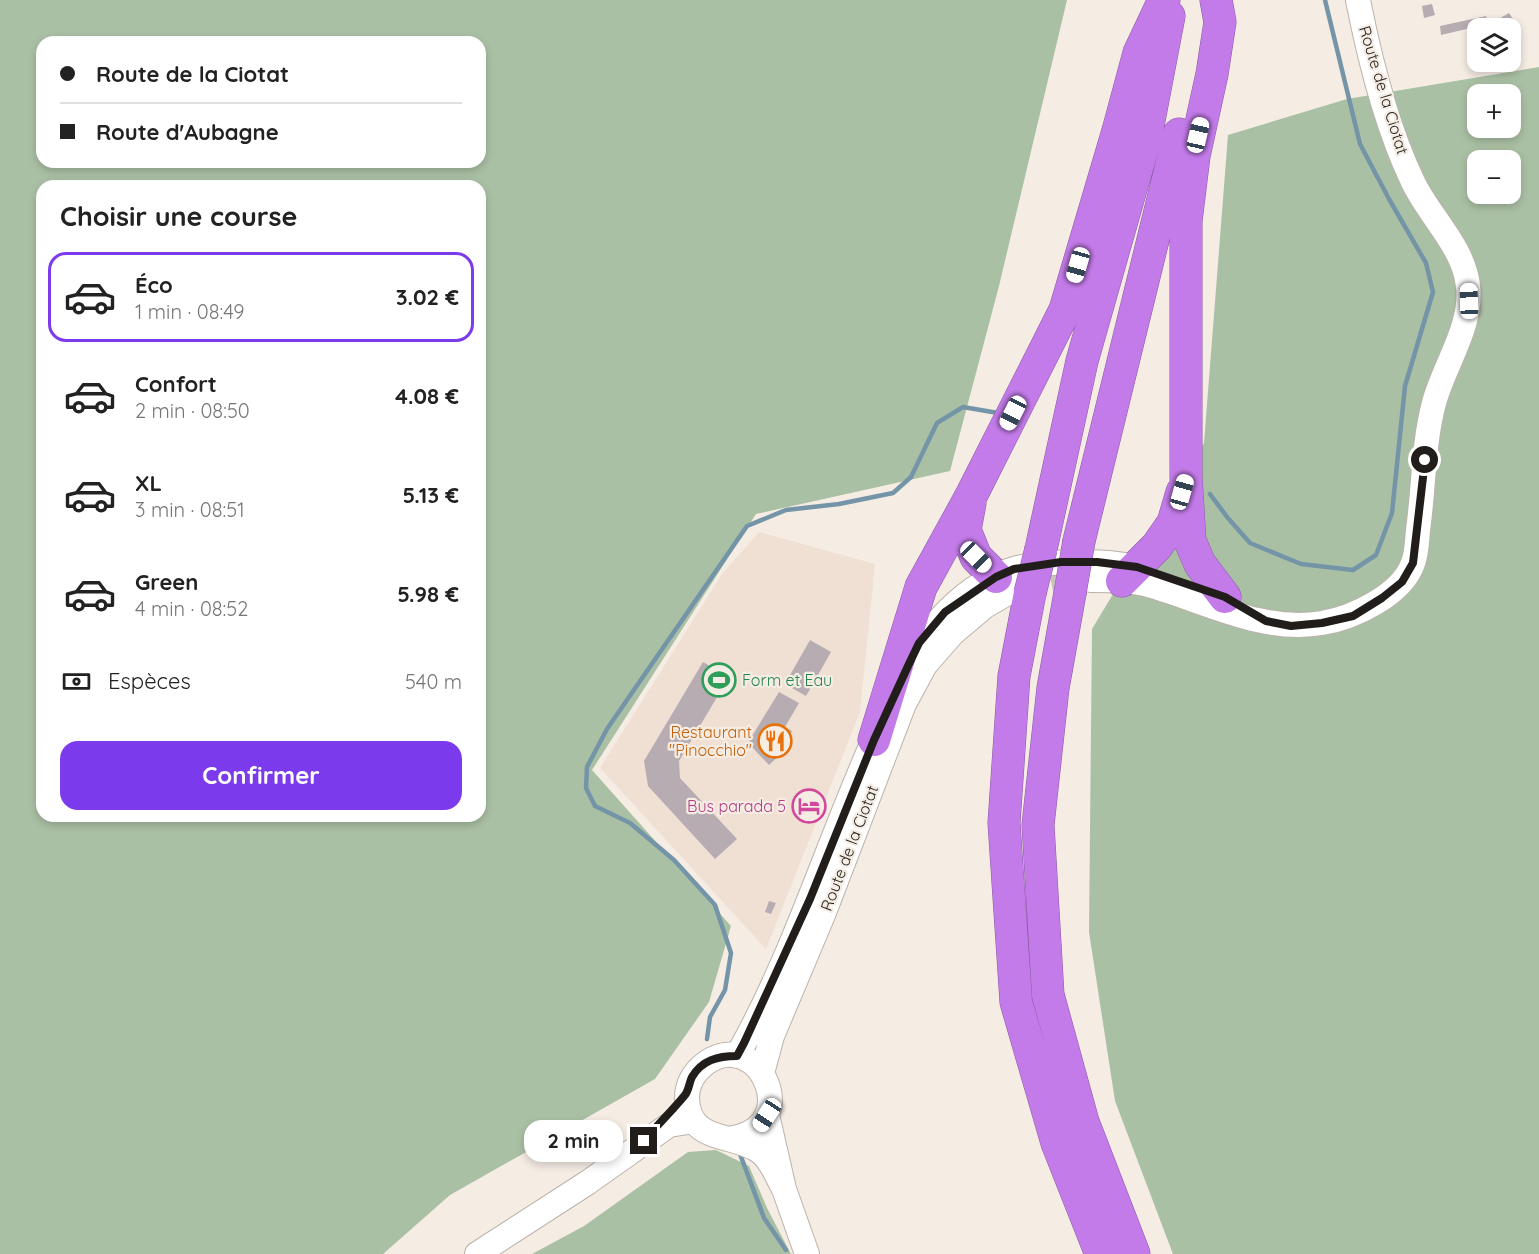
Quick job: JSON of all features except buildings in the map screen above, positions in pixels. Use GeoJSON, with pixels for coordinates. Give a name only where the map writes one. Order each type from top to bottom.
{"type":"FeatureCollection","features":[{"type":"Feature","properties":{"kind":"highway"},"geometry":{"type":"LineString","coordinates":[[874,740],[921,587],[971,496],[1065,310],[1118,131],[1138,53],[1164,0]]}},
{"type":"Feature","properties":{"kind":"highway"},"geometry":{"type":"LineString","coordinates":[[1101,1254],[1057,1143],[1016,1002],[1004,823],[1014,676],[1013,583],[1041,549],[1082,362],[1146,136],[1172,0]]}},
{"type":"Feature","properties":{"kind":"highway"},"geometry":{"type":"LineString","coordinates":[[1134,1254],[1083,1122],[1048,995],[1038,825],[1053,688],[1084,569],[1211,0]]}},
{"type":"Feature","properties":{"kind":"highway"},"geometry":{"type":"LineString","coordinates":[[1216,0],[1220,22],[1212,74],[1194,156],[1186,221],[1186,477],[1190,541],[1200,564],[1225,597]]}},
{"type":"Feature","properties":{"kind":"highway"},"geometry":{"type":"LineString","coordinates":[[1129,574],[1157,546],[1173,523],[1186,477]]}},
{"type":"Feature","properties":{"kind":"highway"},"geometry":{"type":"LineString","coordinates":[[971,496],[965,530],[976,557],[1013,583]]}},
{"type":"Feature","properties":{"kind":"main road","name":"Route de la Ciotat"},"geometry":{"type":"LineString","coordinates":[[1129,574],[1150,585],[1221,611],[1291,626],[1322,623],[1353,616],[1402,582],[1413,563],[1422,506],[1427,438],[1433,406],[1441,379],[1466,317],[1469,301],[1465,270],[1455,249],[1413,182],[1400,151],[1388,117],[1358,0]]}},
{"type":"Feature","properties":{"kind":"main road","name":"Route de la Ciotat"},"geometry":{"type":"LineString","coordinates":[[737,1056],[752,1030],[810,899],[874,740],[919,643],[945,612],[1061,562],[1084,569],[1129,574],[1225,597],[1266,621]]}},
{"type":"Feature","properties":{"kind":"main road","name":"Route de la Ciotat"},"geometry":{"type":"LineString","coordinates":[[762,1073],[772,1036],[823,915],[904,704],[925,665],[953,633],[1013,583]]}},
{"type":"Feature","properties":{"kind":"main road"},"geometry":{"type":"LineString","coordinates":[[644,1141],[687,1092],[691,1079],[699,1068],[710,1060],[723,1056],[737,1056],[755,1065],[762,1073],[770,1093],[767,1115],[784,1189],[807,1254]]}},
{"type":"Feature","properties":{"kind":"main road"},"geometry":{"type":"LineString","coordinates":[[687,1092],[690,1112],[703,1130],[714,1137],[727,1139],[759,1151],[768,1160],[784,1189]]}},
{"type":"Feature","properties":{"kind":"main road"},"geometry":{"type":"LineString","coordinates":[[727,1139],[739,1138],[751,1133],[767,1115]]}},
{"type":"Feature","properties":{"kind":"main road"},"geometry":{"type":"LineString","coordinates":[[477,1254],[587,1183],[669,1125],[694,1120]]}},
{"type":"Feature","properties":{"kind":"shaded area"},"geometry":{"type":"Polygon","coordinates":[[[759,532],[875,564],[860,712],[766,949],[600,768],[722,574],[759,532]]]}},
{"type":"Feature","properties":{"kind":"green space"},"geometry":{"type":"Polygon","coordinates":[[[0,0],[1067,0],[999,286],[950,471],[756,514],[592,770],[731,926],[709,1002],[655,1079],[450,1195],[383,1254],[0,1254],[0,0]]]}},
{"type":"Feature","properties":{"kind":"green space"},"geometry":{"type":"Polygon","coordinates":[[[1539,67],[1539,1254],[1173,1254],[1115,1101],[1089,932],[1092,629],[1204,443],[1228,135],[1347,99],[1509,72],[1521,72],[1521,70],[1539,67]]]}},
{"type":"Feature","properties":{"kind":"green space"},"geometry":{"type":"Polygon","coordinates":[[[716,1150],[749,1166],[767,1208],[791,1254],[532,1254],[584,1226],[688,1152],[716,1150]]]}},
{"type":"Feature","properties":{"kind":"waterway"},"geometry":{"type":"LineString","coordinates":[[1210,494],[1250,543],[1301,564],[1353,570],[1376,555],[1392,513],[1405,386],[1433,292],[1426,263],[1360,144],[1325,0]]}},
{"type":"Feature","properties":{"kind":"waterway"},"geometry":{"type":"LineString","coordinates":[[707,1039],[710,1017],[725,990],[731,953],[715,905],[674,860],[630,823],[595,806],[586,788],[587,767],[607,729],[747,526],[786,510],[839,504],[893,493],[911,477],[937,423],[963,407],[998,413]]}},
{"type":"Feature","properties":{"kind":"waterway"},"geometry":{"type":"LineString","coordinates":[[740,1154],[764,1218],[786,1250]]}},
{"type":"Feature","properties":{"kind":"tunnel"},"geometry":{"type":"LineString","coordinates":[[1016,590],[1058,581],[1089,580]]}},
{"type":"Feature","properties":{"kind":"place","name":"Form et Eau"},"geometry":{"type":"Point","coordinates":[719,680]}},
{"type":"Feature","properties":{"kind":"place","name":"Restaurant \"Pinocchio\""},"geometry":{"type":"Point","coordinates":[775,741]}},
{"type":"Feature","properties":{"kind":"place","name":"Bus parada 5"},"geometry":{"type":"Point","coordinates":[809,806]}},
{"type":"Feature","properties":{"kind":"route"},"geometry":{"type":"LineString","coordinates":[[644,1141],[687,1092],[691,1079],[699,1068],[710,1060],[723,1056],[737,1056],[752,1030],[810,899],[874,740],[908,666],[919,643],[945,612],[980,586],[1014,569],[1061,562],[1097,562],[1137,567],[1225,597],[1266,621],[1291,626],[1322,623],[1353,616],[1402,582],[1413,563],[1422,506],[1425,460]]}}]}
